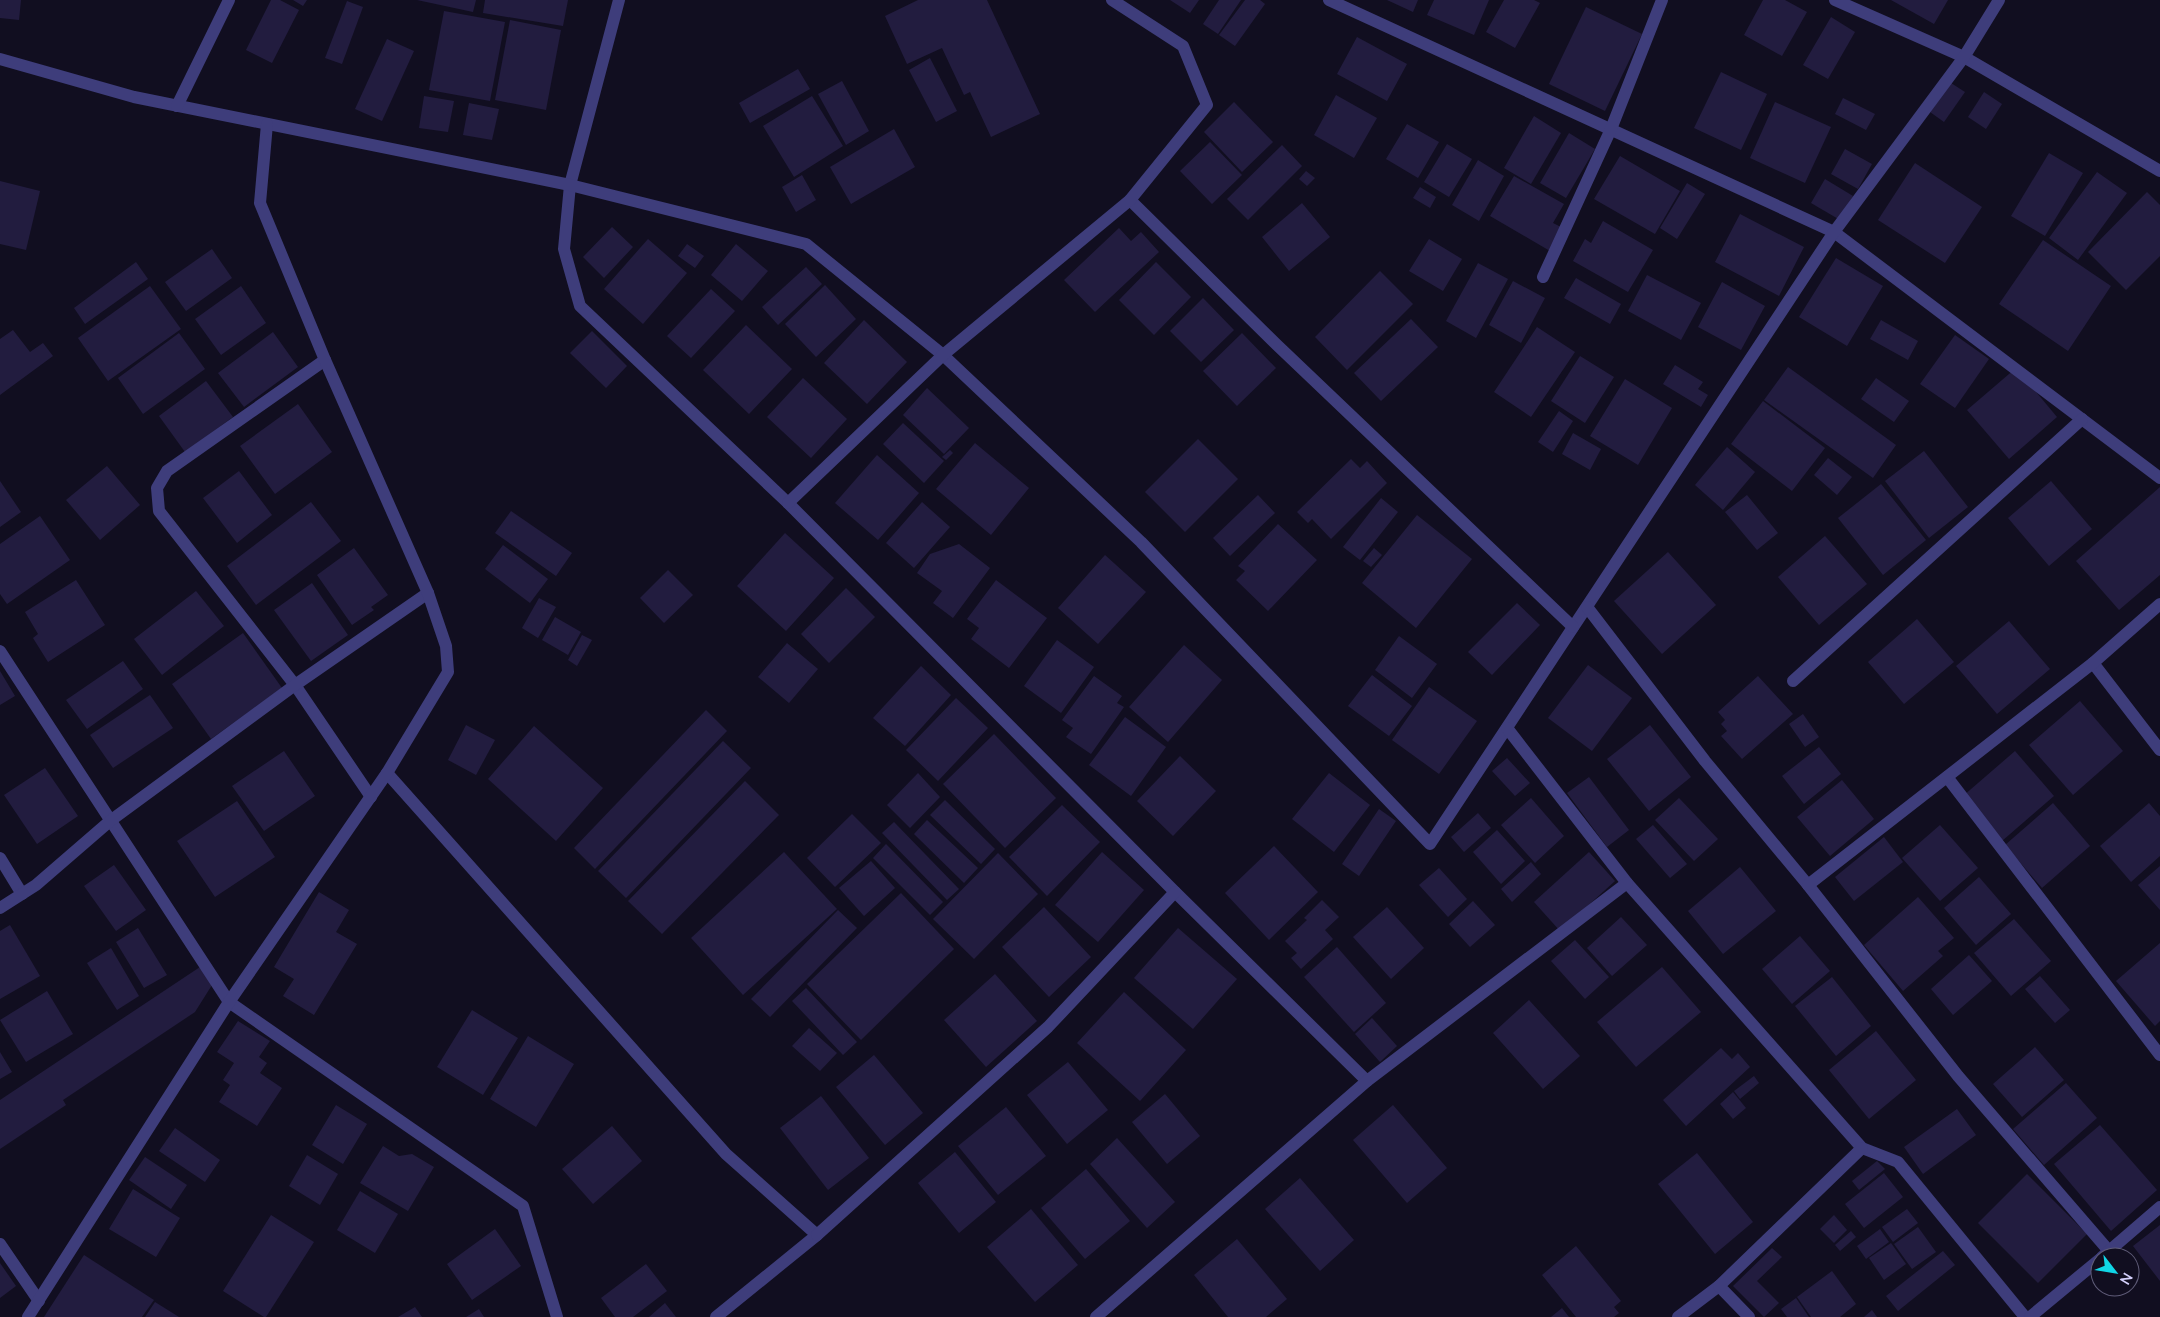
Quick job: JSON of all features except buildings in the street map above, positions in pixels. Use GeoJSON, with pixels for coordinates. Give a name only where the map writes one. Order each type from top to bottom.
{"type":"FeatureCollection","features":[{"type":"Feature","properties":{"kind":"street"},"geometry":{"type":"LineString","coordinates":[[177,106],[229,0]]}},
{"type":"Feature","properties":{"kind":"street"},"geometry":{"type":"LineString","coordinates":[[619,0],[570,185],[564,248],[580,306],[788,503],[1175,892],[1367,1081]]}},
{"type":"Feature","properties":{"kind":"street"},"geometry":{"type":"LineString","coordinates":[[788,503],[943,355],[1130,200],[1207,105],[1183,46],[1112,0]]}},
{"type":"Feature","properties":{"kind":"street"},"geometry":{"type":"LineString","coordinates":[[1329,0],[1834,232],[2160,478]]}},
{"type":"Feature","properties":{"kind":"street"},"geometry":{"type":"LineString","coordinates":[[1543,277],[1611,129],[1662,0]]}},
{"type":"Feature","properties":{"kind":"street"},"geometry":{"type":"LineString","coordinates":[[1835,0],[1964,57],[2160,171]]}},
{"type":"Feature","properties":{"kind":"street"},"geometry":{"type":"LineString","coordinates":[[0,59],[134,97],[570,185],[806,244],[943,355],[1142,542],[1430,844],[1834,232],[1964,57],[1999,0]]}},
{"type":"Feature","properties":{"kind":"street"},"geometry":{"type":"LineString","coordinates":[[28,1317],[229,1002],[387,773],[448,672],[446,646],[428,593],[325,360],[260,203],[267,124]]}},
{"type":"Feature","properties":{"kind":"street"},"geometry":{"type":"LineString","coordinates":[[1130,200],[1277,345],[1573,627]]}},
{"type":"Feature","properties":{"kind":"street"},"geometry":{"type":"LineString","coordinates":[[325,360],[167,471],[157,488],[158,511],[294,685],[371,797]]}},
{"type":"Feature","properties":{"kind":"street"},"geometry":{"type":"LineString","coordinates":[[1793,681],[2082,419]]}},
{"type":"Feature","properties":{"kind":"street"},"geometry":{"type":"LineString","coordinates":[[0,908],[36,885],[110,821],[294,685],[428,593]]}},
{"type":"Feature","properties":{"kind":"street"},"geometry":{"type":"LineString","coordinates":[[1808,885],[2093,663],[2160,604]]}},
{"type":"Feature","properties":{"kind":"street"},"geometry":{"type":"LineString","coordinates":[[1587,607],[1705,761],[1808,885],[1958,1076],[2097,1247]]}},
{"type":"Feature","properties":{"kind":"street"},"geometry":{"type":"LineString","coordinates":[[0,651],[229,1002],[523,1206],[557,1317]]}},
{"type":"Feature","properties":{"kind":"street"},"geometry":{"type":"LineString","coordinates":[[2093,663],[2160,750]]}},
{"type":"Feature","properties":{"kind":"street"},"geometry":{"type":"LineString","coordinates":[[1507,728],[1627,883],[1862,1148],[1898,1162],[2025,1317]]}},
{"type":"Feature","properties":{"kind":"street"},"geometry":{"type":"LineString","coordinates":[[387,773],[726,1154],[817,1235]]}},
{"type":"Feature","properties":{"kind":"street"},"geometry":{"type":"LineString","coordinates":[[1947,777],[2160,1055]]}},
{"type":"Feature","properties":{"kind":"street"},"geometry":{"type":"LineString","coordinates":[[0,858],[22,894]]}},
{"type":"Feature","properties":{"kind":"street"},"geometry":{"type":"LineString","coordinates":[[1096,1317],[1367,1081],[1627,883]]}},
{"type":"Feature","properties":{"kind":"street"},"geometry":{"type":"LineString","coordinates":[[716,1317],[817,1235],[1048,1027],[1175,892]]}},
{"type":"Feature","properties":{"kind":"street"},"geometry":{"type":"LineString","coordinates":[[1678,1317],[1719,1286],[1862,1148]]}},
{"type":"Feature","properties":{"kind":"street"},"geometry":{"type":"LineString","coordinates":[[2114,1247],[2160,1206]]}},
{"type":"Feature","properties":{"kind":"street"},"geometry":{"type":"LineString","coordinates":[[0,1244],[39,1301]]}},
{"type":"Feature","properties":{"kind":"street"},"geometry":{"type":"LineString","coordinates":[[2030,1317],[2090,1268]]}},
{"type":"Feature","properties":{"kind":"street"},"geometry":{"type":"LineString","coordinates":[[1719,1286],[1748,1317]]}}]}
